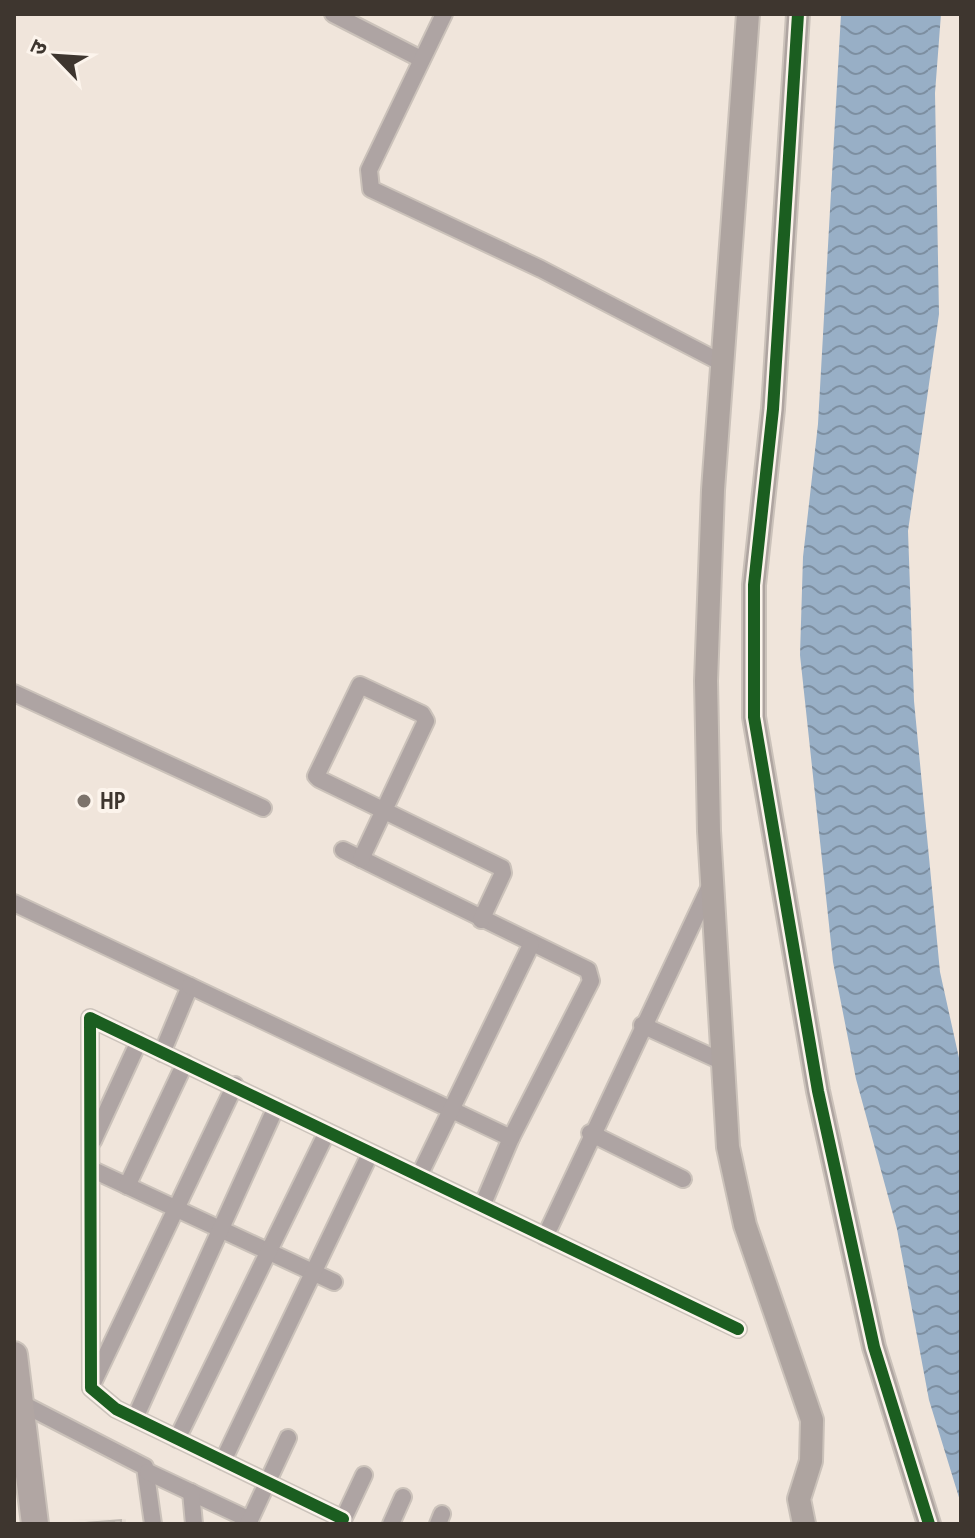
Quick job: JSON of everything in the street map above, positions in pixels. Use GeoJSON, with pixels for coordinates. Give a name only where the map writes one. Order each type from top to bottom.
{"type":"FeatureCollection","features":[{"type":"Feature","properties":{"kind":"main road"},"geometry":{"type":"LineString","coordinates":[[14,1355],[35,1524]]}},
{"type":"Feature","properties":{"kind":"street"},"geometry":{"type":"LineString","coordinates":[[333,14],[421,59]]}},
{"type":"Feature","properties":{"kind":"street"},"geometry":{"type":"LineString","coordinates":[[444,14],[369,170],[371,189],[541,269],[722,363]]}},
{"type":"Feature","properties":{"kind":"street"},"geometry":{"type":"LineString","coordinates":[[748,14],[722,363],[706,681],[709,831],[728,1147],[737,1192],[812,1420],[811,1461],[799,1499],[804,1524]]}},
{"type":"Feature","properties":{"kind":"street"},"geometry":{"type":"LineString","coordinates":[[798,14],[773,409],[754,585],[754,717],[818,1091],[874,1347],[929,1524]]}},
{"type":"Feature","properties":{"kind":"street"},"geometry":{"type":"LineString","coordinates":[[361,859],[385,809],[426,721],[422,714],[357,685],[316,776],[385,809],[502,868],[503,873],[481,920]]}},
{"type":"Feature","properties":{"kind":"street"},"geometry":{"type":"LineString","coordinates":[[14,693],[263,808]]}},
{"type":"Feature","properties":{"kind":"street"},"geometry":{"type":"LineString","coordinates":[[343,850],[531,945],[588,970],[591,981],[511,1138],[483,1204]]}},
{"type":"Feature","properties":{"kind":"street"},"geometry":{"type":"LineString","coordinates":[[545,1237],[590,1133],[714,876]]}},
{"type":"Feature","properties":{"kind":"street"},"geometry":{"type":"LineString","coordinates":[[14,903],[511,1138]]}},
{"type":"Feature","properties":{"kind":"street"},"geometry":{"type":"LineString","coordinates":[[419,1176],[531,945]]}},
{"type":"Feature","properties":{"kind":"street"},"geometry":{"type":"LineString","coordinates":[[162,1053],[190,986]]}},
{"type":"Feature","properties":{"kind":"street"},"geometry":{"type":"LineString","coordinates":[[364,1475],[342,1522],[135,1418],[99,1398],[91,1388],[88,1020],[96,1019],[162,1053],[235,1085],[370,1154],[483,1204],[738,1329]]}},
{"type":"Feature","properties":{"kind":"street"},"geometry":{"type":"LineString","coordinates":[[642,1025],[723,1062]]}},
{"type":"Feature","properties":{"kind":"street"},"geometry":{"type":"LineString","coordinates":[[90,1146],[139,1041]]}},
{"type":"Feature","properties":{"kind":"street"},"geometry":{"type":"LineString","coordinates":[[127,1186],[185,1063]]}},
{"type":"Feature","properties":{"kind":"street"},"geometry":{"type":"LineString","coordinates":[[91,1388],[235,1085]]}},
{"type":"Feature","properties":{"kind":"street"},"geometry":{"type":"LineString","coordinates":[[135,1418],[276,1107]]}},
{"type":"Feature","properties":{"kind":"street"},"geometry":{"type":"LineString","coordinates":[[177,1439],[327,1132]]}},
{"type":"Feature","properties":{"kind":"street"},"geometry":{"type":"LineString","coordinates":[[590,1133],[683,1179]]}},
{"type":"Feature","properties":{"kind":"street"},"geometry":{"type":"LineString","coordinates":[[223,1461],[370,1154]]}},
{"type":"Feature","properties":{"kind":"street"},"geometry":{"type":"LineString","coordinates":[[91,1169],[334,1282]]}},
{"type":"Feature","properties":{"kind":"street"},"geometry":{"type":"LineString","coordinates":[[19,1402],[249,1522],[288,1438]]}},
{"type":"Feature","properties":{"kind":"street"},"geometry":{"type":"LineString","coordinates":[[148,1472],[153,1524]]}},
{"type":"Feature","properties":{"kind":"street"},"geometry":{"type":"LineString","coordinates":[[191,1492],[194,1524]]}},
{"type":"Feature","properties":{"kind":"street"},"geometry":{"type":"LineString","coordinates":[[391,1524],[403,1497]]}},
{"type":"Feature","properties":{"kind":"water"},"geometry":{"type":"Polygon","coordinates":[[[841,14],[941,14],[935,93],[939,314],[908,531],[914,701],[940,972],[961,1067],[961,1504],[929,1400],[897,1229],[856,1079],[833,962],[800,655],[803,557],[818,424],[841,14]]]}},
{"type":"Feature","properties":{"kind":"building"},"geometry":{"type":"Polygon","coordinates":[[[121,1520],[121,1524],[72,1524],[121,1520]]]}},
{"type":"Feature","properties":{"kind":"cycle path"},"geometry":{"type":"LineString","coordinates":[[798,14],[773,409],[754,585],[754,717],[818,1091],[874,1347],[929,1524]]}},
{"type":"Feature","properties":{"kind":"cycle path"},"geometry":{"type":"LineString","coordinates":[[343,1519],[116,1409],[91,1388],[90,1018],[738,1329]]}},
{"type":"Feature","properties":{"kind":"place","name":"HP"},"geometry":{"type":"Point","coordinates":[84,801]}}]}
